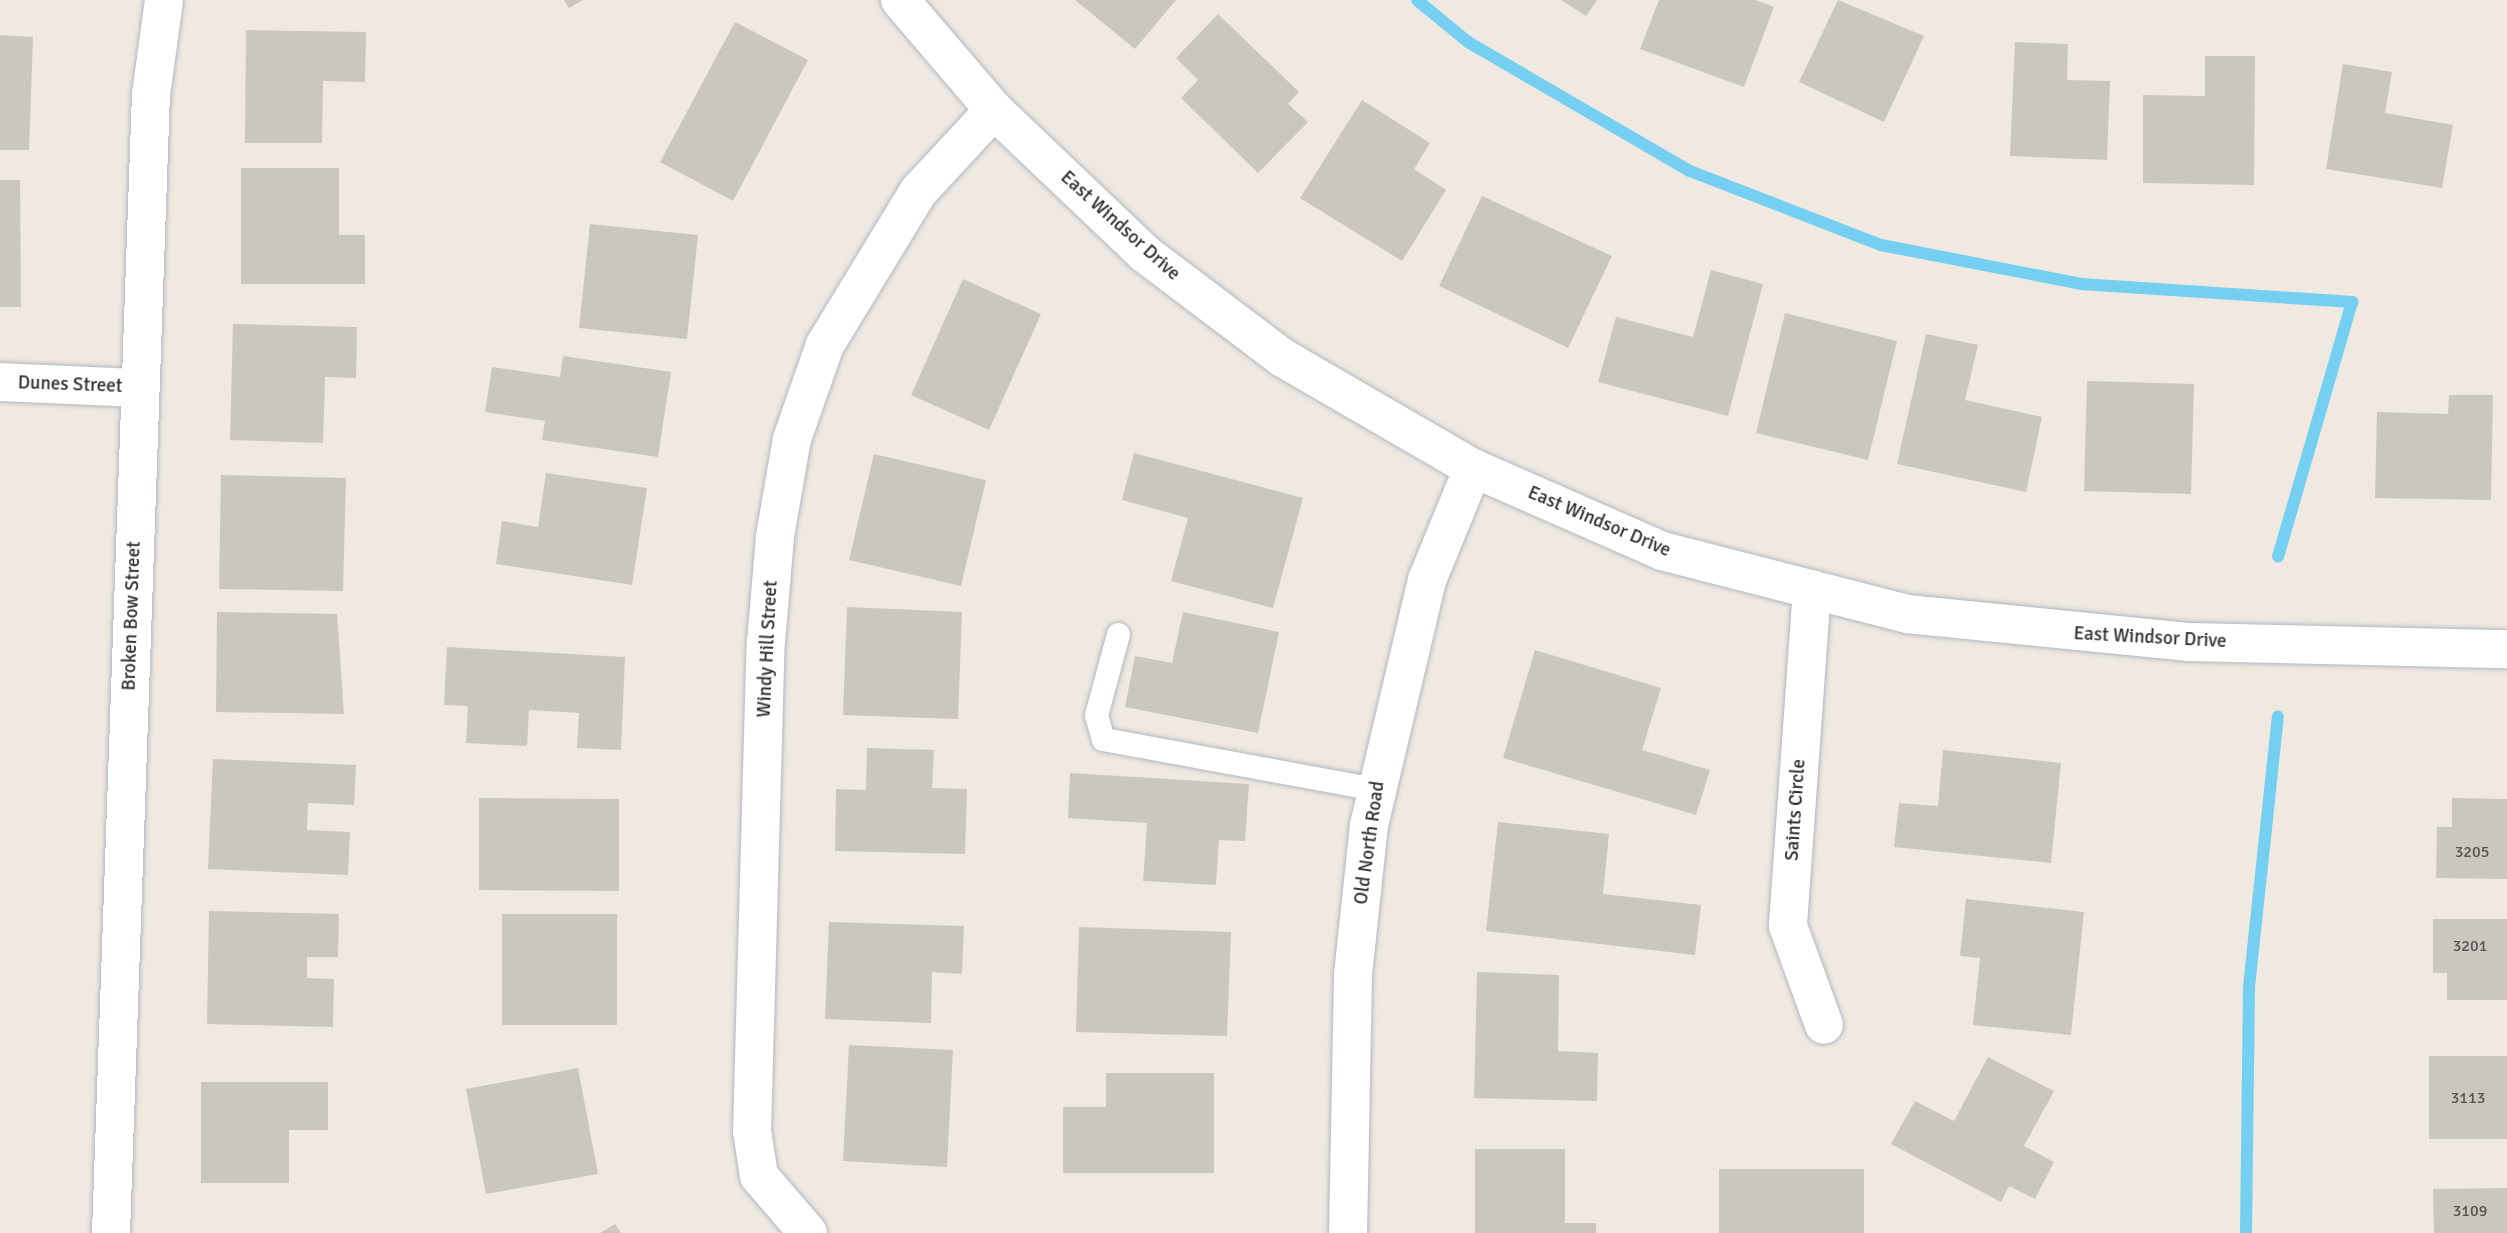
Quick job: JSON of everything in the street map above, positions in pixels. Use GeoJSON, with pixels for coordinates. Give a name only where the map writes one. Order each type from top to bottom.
{"type":"FeatureCollection","features":[{"type":"Feature","properties":{"kind":"street","name":"Broken Bow Street"},"geometry":{"type":"LineString","coordinates":[[111,1233],[151,94],[164,0]]}},
{"type":"Feature","properties":{"kind":"street","name":"East Windsor Drive"},"geometry":{"type":"LineString","coordinates":[[901,0],[994,110],[1144,253],[1283,358],[1473,468],[1661,551],[1907,614],[2077,635],[2507,649]]}},
{"type":"Feature","properties":{"kind":"street","name":"Windy Hill Street"},"geometry":{"type":"LineString","coordinates":[[808,1233],[759,1176],[752,1131],[766,642],[775,536],[792,439],[825,345],[918,192],[994,110]]}},
{"type":"Feature","properties":{"kind":"street","name":"Dunes Street"},"geometry":{"type":"LineString","coordinates":[[0,382],[139,388]]}},
{"type":"Feature","properties":{"kind":"street","name":"Old North Road"},"geometry":{"type":"LineString","coordinates":[[1348,1233],[1353,975],[1376,789],[1427,580],[1473,468]]}},
{"type":"Feature","properties":{"kind":"street","name":"Saints Circle"},"geometry":{"type":"LineString","coordinates":[[1812,589],[1788,926],[1824,1025]]}},
{"type":"Feature","properties":{"kind":"lane"},"geometry":{"type":"LineString","coordinates":[[1118,634],[1096,715],[1103,739],[1376,789]]}},
{"type":"Feature","properties":{"kind":"building"},"geometry":{"type":"Polygon","coordinates":[[[564,0],[583,0],[569,8],[564,0]]]}},
{"type":"Feature","properties":{"kind":"building"},"geometry":{"type":"Polygon","coordinates":[[[1075,0],[1176,0],[1135,49],[1075,0]]]}},
{"type":"Feature","properties":{"kind":"building"},"geometry":{"type":"Polygon","coordinates":[[[1561,0],[1597,0],[1586,16],[1561,0]]]}},
{"type":"Feature","properties":{"kind":"building"},"geometry":{"type":"Polygon","coordinates":[[[1659,0],[1755,0],[1774,7],[1744,87],[1640,49],[1659,0]]]}},
{"type":"Feature","properties":{"kind":"building"},"geometry":{"type":"Polygon","coordinates":[[[1838,0],[1924,36],[1884,122],[1799,82],[1838,0]]]}},
{"type":"Feature","properties":{"kind":"building"},"geometry":{"type":"Polygon","coordinates":[[[1218,14],[1299,92],[1288,104],[1308,122],[1258,173],[1181,98],[1198,80],[1176,58],[1218,14]]]}},
{"type":"Feature","properties":{"kind":"building"},"geometry":{"type":"Polygon","coordinates":[[[735,22],[808,60],[733,201],[660,162],[735,22]]]}},
{"type":"Feature","properties":{"kind":"building"},"geometry":{"type":"Polygon","coordinates":[[[246,30],[366,32],[365,82],[323,81],[322,143],[245,143],[246,30]]]}},
{"type":"Feature","properties":{"kind":"building"},"geometry":{"type":"Polygon","coordinates":[[[0,35],[33,37],[29,150],[0,150],[0,35]]]}},
{"type":"Feature","properties":{"kind":"building"},"geometry":{"type":"Polygon","coordinates":[[[2015,42],[2068,44],[2067,80],[2110,81],[2107,160],[2010,156],[2015,42]]]}},
{"type":"Feature","properties":{"kind":"building"},"geometry":{"type":"Polygon","coordinates":[[[2205,56],[2255,56],[2254,185],[2143,183],[2143,95],[2205,96],[2205,56]]]}},
{"type":"Feature","properties":{"kind":"building"},"geometry":{"type":"Polygon","coordinates":[[[2343,64],[2392,72],[2385,113],[2453,125],[2442,188],[2326,169],[2343,64]]]}},
{"type":"Feature","properties":{"kind":"building"},"geometry":{"type":"Polygon","coordinates":[[[1362,100],[1430,143],[1414,169],[1446,190],[1402,261],[1300,198],[1362,100]]]}},
{"type":"Feature","properties":{"kind":"building"},"geometry":{"type":"Polygon","coordinates":[[[241,168],[339,168],[339,235],[365,235],[365,284],[241,284],[241,168]]]}},
{"type":"Feature","properties":{"kind":"building"},"geometry":{"type":"Polygon","coordinates":[[[0,180],[20,180],[21,307],[0,307],[0,180]]]}},
{"type":"Feature","properties":{"kind":"building"},"geometry":{"type":"Polygon","coordinates":[[[1482,196],[1612,256],[1568,348],[1439,286],[1482,196]]]}},
{"type":"Feature","properties":{"kind":"building"},"geometry":{"type":"Polygon","coordinates":[[[590,224],[698,235],[687,339],[579,328],[590,224]]]}},
{"type":"Feature","properties":{"kind":"building"},"geometry":{"type":"Polygon","coordinates":[[[1711,270],[1763,284],[1728,416],[1598,382],[1616,317],[1693,337],[1711,270]]]}},
{"type":"Feature","properties":{"kind":"building"},"geometry":{"type":"Polygon","coordinates":[[[963,279],[1041,314],[989,430],[911,395],[963,279]]]}},
{"type":"Feature","properties":{"kind":"building"},"geometry":{"type":"Polygon","coordinates":[[[1785,313],[1897,341],[1868,460],[1756,433],[1785,313]]]}},
{"type":"Feature","properties":{"kind":"building"},"geometry":{"type":"Polygon","coordinates":[[[233,324],[357,327],[356,378],[325,377],[323,443],[230,440],[233,324]]]}},
{"type":"Feature","properties":{"kind":"building"},"geometry":{"type":"Polygon","coordinates":[[[1926,334],[1978,345],[1965,400],[2042,417],[2026,492],[1897,464],[1926,334]]]}},
{"type":"Feature","properties":{"kind":"building"},"geometry":{"type":"Polygon","coordinates":[[[563,356],[671,372],[658,457],[542,440],[545,421],[485,412],[492,367],[560,377],[563,356]]]}},
{"type":"Feature","properties":{"kind":"building"},"geometry":{"type":"Polygon","coordinates":[[[2087,381],[2194,384],[2191,494],[2084,491],[2087,381]]]}},
{"type":"Feature","properties":{"kind":"building"},"geometry":{"type":"Polygon","coordinates":[[[2449,395],[2493,395],[2491,500],[2375,498],[2377,412],[2448,414],[2449,395]]]}},
{"type":"Feature","properties":{"kind":"building"},"geometry":{"type":"Polygon","coordinates":[[[1134,453],[1303,498],[1273,608],[1171,581],[1188,518],[1122,500],[1134,453]]]}},
{"type":"Feature","properties":{"kind":"building"},"geometry":{"type":"Polygon","coordinates":[[[874,454],[986,480],[961,586],[849,560],[874,454]]]}},
{"type":"Feature","properties":{"kind":"building"},"geometry":{"type":"Polygon","coordinates":[[[546,473],[647,488],[632,585],[496,564],[502,521],[538,527],[546,473]]]}},
{"type":"Feature","properties":{"kind":"building"},"geometry":{"type":"Polygon","coordinates":[[[221,475],[346,478],[343,591],[219,589],[221,475]]]}},
{"type":"Feature","properties":{"kind":"building"},"geometry":{"type":"Polygon","coordinates":[[[847,607],[962,612],[958,719],[843,715],[847,607]]]}},
{"type":"Feature","properties":{"kind":"building"},"geometry":{"type":"Polygon","coordinates":[[[217,612],[337,614],[344,714],[216,712],[217,612]]]}},
{"type":"Feature","properties":{"kind":"building"},"geometry":{"type":"Polygon","coordinates":[[[1183,612],[1279,632],[1258,733],[1125,707],[1135,656],[1172,663],[1183,612]]]}},
{"type":"Feature","properties":{"kind":"building"},"geometry":{"type":"Polygon","coordinates":[[[447,647],[625,657],[621,750],[577,748],[579,713],[529,710],[527,746],[466,743],[468,706],[444,705],[447,647]]]}},
{"type":"Feature","properties":{"kind":"building"},"geometry":{"type":"Polygon","coordinates":[[[1535,650],[1661,688],[1642,750],[1710,770],[1696,815],[1503,758],[1535,650]]]}},
{"type":"Feature","properties":{"kind":"building"},"geometry":{"type":"Polygon","coordinates":[[[867,748],[934,750],[932,788],[967,789],[965,854],[835,851],[836,789],[866,790],[867,748]]]}},
{"type":"Feature","properties":{"kind":"building"},"geometry":{"type":"Polygon","coordinates":[[[1943,750],[2061,763],[2051,863],[1894,847],[1899,803],[1938,806],[1943,750]]]}},
{"type":"Feature","properties":{"kind":"building"},"geometry":{"type":"Polygon","coordinates":[[[213,759],[356,765],[354,805],[308,803],[307,830],[350,832],[348,875],[208,869],[213,759]]]}},
{"type":"Feature","properties":{"kind":"building"},"geometry":{"type":"Polygon","coordinates":[[[1070,773],[1249,784],[1245,841],[1219,840],[1216,885],[1143,881],[1147,823],[1068,818],[1070,773]]]}},
{"type":"Feature","properties":{"kind":"building"},"geometry":{"type":"Polygon","coordinates":[[[479,798],[619,799],[619,891],[479,890],[479,798]]]}},
{"type":"Feature","properties":{"kind":"building"},"geometry":{"type":"Polygon","coordinates":[[[2452,798],[2507,799],[2507,879],[2436,878],[2437,827],[2452,827],[2452,798]]]}},
{"type":"Feature","properties":{"kind":"building"},"geometry":{"type":"Polygon","coordinates":[[[1498,822],[1609,834],[1603,894],[1701,905],[1695,955],[1486,931],[1498,822]]]}},
{"type":"Feature","properties":{"kind":"building"},"geometry":{"type":"Polygon","coordinates":[[[1966,899],[2084,912],[2071,1035],[1973,1025],[1980,958],[1960,956],[1966,899]]]}},
{"type":"Feature","properties":{"kind":"building"},"geometry":{"type":"Polygon","coordinates":[[[209,911],[339,914],[338,957],[307,957],[307,978],[334,979],[333,1027],[207,1024],[209,911]]]}},
{"type":"Feature","properties":{"kind":"building"},"geometry":{"type":"Polygon","coordinates":[[[502,914],[617,914],[617,1025],[502,1025],[502,914]]]}},
{"type":"Feature","properties":{"kind":"building"},"geometry":{"type":"Polygon","coordinates":[[[2433,919],[2507,919],[2507,1000],[2447,1000],[2447,973],[2433,973],[2433,919]]]}},
{"type":"Feature","properties":{"kind":"building"},"geometry":{"type":"Polygon","coordinates":[[[829,922],[964,926],[962,974],[932,972],[931,1023],[825,1019],[829,922]]]}},
{"type":"Feature","properties":{"kind":"building"},"geometry":{"type":"Polygon","coordinates":[[[1079,927],[1231,932],[1227,1036],[1076,1032],[1079,927]]]}},
{"type":"Feature","properties":{"kind":"building"},"geometry":{"type":"Polygon","coordinates":[[[1477,972],[1559,975],[1558,1051],[1598,1053],[1597,1101],[1474,1098],[1477,972]]]}},
{"type":"Feature","properties":{"kind":"building"},"geometry":{"type":"Polygon","coordinates":[[[849,1045],[953,1050],[947,1167],[843,1161],[849,1045]]]}},
{"type":"Feature","properties":{"kind":"building"},"geometry":{"type":"Polygon","coordinates":[[[2429,1056],[2507,1056],[2507,1139],[2429,1139],[2429,1056]]]}},
{"type":"Feature","properties":{"kind":"building"},"geometry":{"type":"Polygon","coordinates":[[[1988,1057],[2054,1091],[2024,1146],[2054,1162],[2035,1199],[2009,1186],[2001,1202],[1891,1144],[1915,1101],[1954,1121],[1988,1057]]]}},
{"type":"Feature","properties":{"kind":"building"},"geometry":{"type":"Polygon","coordinates":[[[578,1068],[598,1174],[486,1194],[466,1089],[578,1068]]]}},
{"type":"Feature","properties":{"kind":"building"},"geometry":{"type":"Polygon","coordinates":[[[1106,1073],[1214,1073],[1214,1173],[1063,1173],[1063,1107],[1106,1107],[1106,1073]]]}},
{"type":"Feature","properties":{"kind":"building"},"geometry":{"type":"Polygon","coordinates":[[[201,1082],[328,1082],[328,1130],[289,1130],[289,1183],[201,1183],[201,1082]]]}},
{"type":"Feature","properties":{"kind":"building"},"geometry":{"type":"Polygon","coordinates":[[[1475,1149],[1565,1149],[1565,1223],[1596,1223],[1596,1233],[1475,1233],[1475,1149]]]}},
{"type":"Feature","properties":{"kind":"building"},"geometry":{"type":"Polygon","coordinates":[[[1719,1169],[1864,1169],[1864,1233],[1719,1233],[1719,1169]]]}},
{"type":"Feature","properties":{"kind":"building"},"geometry":{"type":"Polygon","coordinates":[[[2507,1188],[2507,1233],[2434,1233],[2433,1189],[2507,1188]]]}},
{"type":"Feature","properties":{"kind":"building"},"geometry":{"type":"Polygon","coordinates":[[[615,1224],[621,1233],[600,1233],[615,1224]]]}},
{"type":"Feature","properties":{"kind":"waterway"},"geometry":{"type":"LineString","coordinates":[[1417,0],[1468,42],[1690,171],[1881,245],[2081,284],[2352,302],[2278,556]]}},
{"type":"Feature","properties":{"kind":"waterway"},"geometry":{"type":"LineString","coordinates":[[2246,1233],[2249,987],[2278,717]]}}]}
